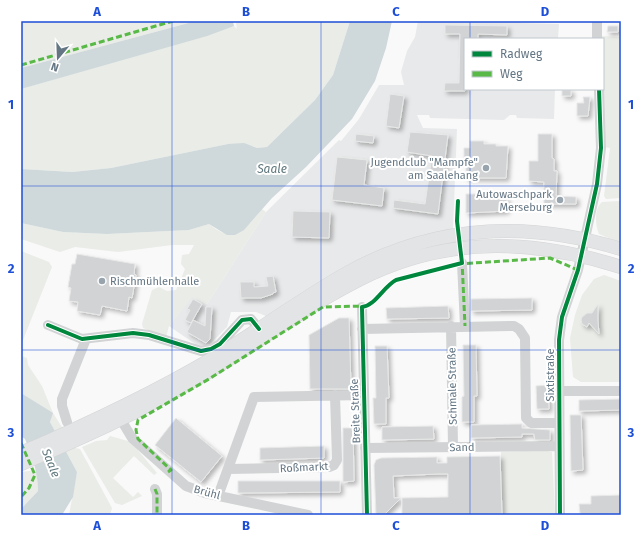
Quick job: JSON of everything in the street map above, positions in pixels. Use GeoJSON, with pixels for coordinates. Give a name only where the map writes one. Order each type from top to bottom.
{"type":"FeatureCollection","features":[{"type":"Feature","properties":{"kind":"main road"},"geometry":{"type":"LineString","coordinates":[[118,415],[359,267],[392,251],[443,236],[475,232],[538,231],[585,239],[621,249]]}},
{"type":"Feature","properties":{"kind":"main road"},"geometry":{"type":"LineString","coordinates":[[21,464],[85,430],[193,381],[349,285],[389,266],[416,257],[478,246],[536,247],[581,255],[621,267]]}},
{"type":"Feature","properties":{"kind":"main road"},"geometry":{"type":"LineString","coordinates":[[21,454],[85,430]]}},
{"type":"Feature","properties":{"kind":"street"},"geometry":{"type":"LineString","coordinates":[[597,38],[598,21]]}},
{"type":"Feature","properties":{"kind":"street","name":"Sixtistraße"},"geometry":{"type":"LineString","coordinates":[[560,515],[558,423],[559,340],[562,317],[581,255],[597,184],[601,148],[599,90]]}},
{"type":"Feature","properties":{"kind":"street"},"geometry":{"type":"LineString","coordinates":[[462,263],[465,326]]}},
{"type":"Feature","properties":{"kind":"street","name":"Breite Straße"},"geometry":{"type":"LineString","coordinates":[[362,307],[367,515]]}},
{"type":"Feature","properties":{"kind":"street"},"geometry":{"type":"LineString","coordinates":[[48,325],[86,339],[133,333],[149,335],[201,351],[211,349],[220,344],[239,321],[245,318],[251,319],[259,329]]}},
{"type":"Feature","properties":{"kind":"street"},"geometry":{"type":"LineString","coordinates":[[362,329],[508,325],[519,329],[525,338],[526,418],[531,422],[558,423]]}},
{"type":"Feature","properties":{"kind":"street","name":"Schmale Straße"},"geometry":{"type":"LineString","coordinates":[[451,326],[453,447]]}},
{"type":"Feature","properties":{"kind":"street"},"geometry":{"type":"LineString","coordinates":[[67,422],[62,406],[62,399],[86,339]]}},
{"type":"Feature","properties":{"kind":"street","name":"Sixtistraße"},"geometry":{"type":"LineString","coordinates":[[559,390],[621,391]]}},
{"type":"Feature","properties":{"kind":"street"},"geometry":{"type":"LineString","coordinates":[[218,496],[254,397],[364,395]]}},
{"type":"Feature","properties":{"kind":"street","name":"Roßmarkt"},"geometry":{"type":"LineString","coordinates":[[228,469],[329,467],[334,465],[337,460],[335,396]]}},
{"type":"Feature","properties":{"kind":"street","name":"Brühl"},"geometry":{"type":"LineString","coordinates":[[118,415],[132,438],[177,480],[196,491],[282,512],[308,515]]}},
{"type":"Feature","properties":{"kind":"street","name":"Sand"},"geometry":{"type":"LineString","coordinates":[[365,448],[559,446]]}},
{"type":"Feature","properties":{"kind":"street"},"geometry":{"type":"LineString","coordinates":[[155,488],[157,494],[157,515]]}},
{"type":"Feature","properties":{"kind":"shaded area"},"geometry":{"type":"Polygon","coordinates":[[[21,21],[196,21],[21,68],[21,21]]]}},
{"type":"Feature","properties":{"kind":"shaded area"},"geometry":{"type":"Polygon","coordinates":[[[244,21],[350,21],[333,75],[315,100],[267,147],[257,148],[253,146],[228,144],[111,168],[72,172],[21,169],[21,89],[234,26],[237,29],[236,23],[244,21]]]}},
{"type":"Feature","properties":{"kind":"shaded area"},"geometry":{"type":"Polygon","coordinates":[[[418,21],[519,21],[520,23],[559,24],[558,38],[464,38],[464,90],[555,90],[554,119],[517,118],[516,115],[510,115],[504,120],[430,118],[429,115],[417,115],[423,128],[457,129],[453,229],[447,230],[447,232],[268,317],[256,312],[231,312],[227,327],[208,346],[198,346],[169,326],[192,296],[207,304],[266,212],[339,140],[341,141],[359,119],[379,85],[404,85],[401,72],[407,51],[415,37],[418,21]]]}},
{"type":"Feature","properties":{"kind":"shaded area"},"geometry":{"type":"Polygon","coordinates":[[[601,36],[621,37],[621,198],[606,199],[604,196],[610,148],[604,147],[604,38],[601,38],[601,36]]]}},
{"type":"Feature","properties":{"kind":"shaded area"},"geometry":{"type":"Polygon","coordinates":[[[621,201],[621,243],[599,234],[596,213],[602,202],[621,201]]]}},
{"type":"Feature","properties":{"kind":"shaded area"},"geometry":{"type":"Polygon","coordinates":[[[262,209],[266,212],[207,304],[192,297],[169,326],[166,337],[143,328],[142,324],[152,290],[159,287],[167,291],[176,290],[185,269],[181,264],[182,255],[189,254],[194,245],[172,245],[118,252],[75,247],[60,252],[21,239],[21,223],[63,232],[107,234],[189,230],[209,224],[226,234],[232,234],[238,233],[250,224],[262,209]]]}},
{"type":"Feature","properties":{"kind":"shaded area"},"geometry":{"type":"Polygon","coordinates":[[[21,251],[49,262],[52,267],[21,345],[21,251]]]}},
{"type":"Feature","properties":{"kind":"shaded area"},"geometry":{"type":"Polygon","coordinates":[[[604,275],[621,281],[621,382],[581,382],[573,377],[570,338],[575,315],[582,295],[594,279],[604,275]]]}},
{"type":"Feature","properties":{"kind":"shaded area"},"geometry":{"type":"Polygon","coordinates":[[[21,356],[27,358],[28,365],[42,386],[53,413],[75,448],[80,449],[112,508],[110,515],[69,515],[77,472],[50,422],[52,413],[21,393],[21,356]]]}},
{"type":"Feature","properties":{"kind":"shaded area"},"geometry":{"type":"Polygon","coordinates":[[[110,436],[131,442],[157,473],[154,475],[134,456],[113,478],[133,497],[138,492],[142,496],[122,505],[115,503],[82,447],[96,441],[107,440],[110,436]]]}},
{"type":"Feature","properties":{"kind":"shaded area"},"geometry":{"type":"Polygon","coordinates":[[[541,450],[552,452],[555,515],[501,515],[501,452],[541,450]]]}},
{"type":"Feature","properties":{"kind":"shaded area"},"geometry":{"type":"Polygon","coordinates":[[[37,470],[38,491],[21,509],[21,472],[37,470]]]}},
{"type":"Feature","properties":{"kind":"water"},"geometry":{"type":"Polygon","coordinates":[[[196,21],[235,21],[233,22],[234,26],[207,36],[21,89],[21,68],[196,21]]]}},
{"type":"Feature","properties":{"kind":"water","name":"Saale"},"geometry":{"type":"Polygon","coordinates":[[[350,21],[392,21],[386,48],[375,81],[352,119],[306,167],[272,198],[244,230],[235,235],[227,235],[209,224],[189,230],[107,234],[63,232],[21,223],[21,169],[72,172],[111,168],[228,144],[244,143],[257,148],[267,147],[315,100],[333,75],[350,21]]]}},
{"type":"Feature","properties":{"kind":"water","name":"Saale"},"geometry":{"type":"Polygon","coordinates":[[[21,393],[53,413],[50,422],[77,472],[73,497],[62,515],[21,515],[21,509],[38,491],[34,464],[25,439],[21,436],[21,393]]]}},
{"type":"Feature","properties":{"kind":"building"},"geometry":{"type":"Polygon","coordinates":[[[445,25],[507,26],[507,35],[478,34],[478,38],[464,38],[465,91],[444,91],[445,83],[459,83],[460,34],[445,34],[445,25]]]}},
{"type":"Feature","properties":{"kind":"building"},"geometry":{"type":"Polygon","coordinates":[[[608,26],[618,26],[618,32],[607,32],[608,26]]]}},
{"type":"Feature","properties":{"kind":"building"},"geometry":{"type":"Polygon","coordinates":[[[562,90],[571,90],[571,96],[562,96],[562,90]]]}},
{"type":"Feature","properties":{"kind":"building"},"geometry":{"type":"Polygon","coordinates":[[[390,94],[404,96],[399,128],[386,126],[390,94]]]}},
{"type":"Feature","properties":{"kind":"building"},"geometry":{"type":"Polygon","coordinates":[[[583,97],[590,97],[588,116],[577,116],[577,103],[584,103],[583,97]]]}},
{"type":"Feature","properties":{"kind":"building"},"geometry":{"type":"Polygon","coordinates":[[[410,132],[448,135],[438,214],[393,208],[394,200],[425,204],[432,156],[407,152],[410,132]]]}},
{"type":"Feature","properties":{"kind":"building"},"geometry":{"type":"Polygon","coordinates":[[[356,134],[374,136],[373,143],[355,141],[356,134]]]}},
{"type":"Feature","properties":{"kind":"building"},"geometry":{"type":"Polygon","coordinates":[[[538,134],[552,134],[552,158],[554,159],[554,171],[557,171],[556,196],[576,197],[576,204],[544,204],[544,182],[529,181],[529,161],[538,161],[538,134]]]}},
{"type":"Feature","properties":{"kind":"building","name":"Jugendclub \"Mampfe\" am Saalehang"},"geometry":{"type":"Polygon","coordinates":[[[470,141],[484,141],[484,144],[508,146],[506,178],[466,178],[466,158],[464,158],[464,148],[470,148],[470,141]]]}},
{"type":"Feature","properties":{"kind":"building"},"geometry":{"type":"Polygon","coordinates":[[[337,157],[367,160],[364,185],[384,188],[382,206],[332,200],[337,157]]]}},
{"type":"Feature","properties":{"kind":"building"},"geometry":{"type":"Polygon","coordinates":[[[466,194],[482,194],[482,198],[507,198],[506,211],[466,213],[466,194]]]}},
{"type":"Feature","properties":{"kind":"building"},"geometry":{"type":"Polygon","coordinates":[[[293,211],[330,212],[329,238],[292,237],[293,211]]]}},
{"type":"Feature","properties":{"kind":"building","name":"Rischmühlenhalle"},"geometry":{"type":"Polygon","coordinates":[[[77,254],[135,264],[134,274],[136,275],[132,298],[129,297],[127,311],[102,306],[100,315],[77,311],[78,302],[69,301],[71,288],[68,287],[72,264],[75,264],[77,254]]]}},
{"type":"Feature","properties":{"kind":"building"},"geometry":{"type":"Polygon","coordinates":[[[273,276],[276,292],[261,298],[241,298],[240,282],[254,282],[254,287],[268,286],[266,277],[273,276]]]}},
{"type":"Feature","properties":{"kind":"building"},"geometry":{"type":"Polygon","coordinates":[[[532,298],[532,310],[471,311],[471,299],[532,298]]]}},
{"type":"Feature","properties":{"kind":"building"},"geometry":{"type":"Polygon","coordinates":[[[193,299],[202,304],[191,323],[185,320],[190,310],[187,309],[193,299]]]}},
{"type":"Feature","properties":{"kind":"building"},"geometry":{"type":"Polygon","coordinates":[[[598,304],[599,334],[589,323],[587,327],[582,324],[581,320],[587,313],[592,313],[598,304]]]}},
{"type":"Feature","properties":{"kind":"building"},"geometry":{"type":"Polygon","coordinates":[[[448,306],[449,318],[387,319],[386,308],[448,306]]]}},
{"type":"Feature","properties":{"kind":"building"},"geometry":{"type":"Polygon","coordinates":[[[206,307],[212,307],[210,339],[206,343],[187,332],[193,320],[205,326],[206,307]]]}},
{"type":"Feature","properties":{"kind":"building"},"geometry":{"type":"Polygon","coordinates":[[[339,318],[349,318],[351,389],[310,389],[309,335],[339,318]]]}},
{"type":"Feature","properties":{"kind":"building"},"geometry":{"type":"Polygon","coordinates":[[[463,345],[476,345],[477,396],[474,396],[474,422],[462,422],[462,397],[464,396],[463,345]]]}},
{"type":"Feature","properties":{"kind":"building"},"geometry":{"type":"Polygon","coordinates":[[[375,346],[387,346],[389,398],[386,398],[386,424],[374,424],[373,398],[376,398],[375,346]]]}},
{"type":"Feature","properties":{"kind":"building"},"geometry":{"type":"Polygon","coordinates":[[[548,385],[549,409],[537,409],[536,386],[548,385]]]}},
{"type":"Feature","properties":{"kind":"building"},"geometry":{"type":"Polygon","coordinates":[[[621,399],[621,410],[579,411],[579,400],[621,399]]]}},
{"type":"Feature","properties":{"kind":"building"},"geometry":{"type":"Polygon","coordinates":[[[570,415],[581,415],[583,470],[571,471],[570,415]]]}},
{"type":"Feature","properties":{"kind":"building"},"geometry":{"type":"Polygon","coordinates":[[[176,418],[222,456],[201,482],[155,445],[176,418]]]}},
{"type":"Feature","properties":{"kind":"building"},"geometry":{"type":"Polygon","coordinates":[[[522,424],[522,428],[550,430],[550,440],[535,440],[534,434],[522,434],[522,437],[471,438],[471,425],[522,424]]]}},
{"type":"Feature","properties":{"kind":"building"},"geometry":{"type":"Polygon","coordinates":[[[433,426],[434,439],[382,440],[382,427],[433,426]]]}},
{"type":"Feature","properties":{"kind":"building"},"geometry":{"type":"Polygon","coordinates":[[[343,428],[353,428],[354,481],[343,482],[343,428]]]}},
{"type":"Feature","properties":{"kind":"building"},"geometry":{"type":"Polygon","coordinates":[[[324,446],[324,458],[260,460],[260,448],[324,446]]]}},
{"type":"Feature","properties":{"kind":"building"},"geometry":{"type":"Polygon","coordinates":[[[500,456],[502,514],[402,515],[402,498],[448,497],[448,474],[437,474],[393,476],[394,498],[401,498],[384,515],[376,515],[374,465],[376,460],[381,458],[437,457],[437,463],[447,463],[447,457],[500,456]]]}},
{"type":"Feature","properties":{"kind":"building"},"geometry":{"type":"Polygon","coordinates":[[[238,481],[340,481],[340,492],[238,493],[238,481]]]}},
{"type":"Feature","properties":{"kind":"building"},"geometry":{"type":"Polygon","coordinates":[[[621,495],[621,514],[583,515],[580,513],[579,504],[591,504],[591,496],[621,495]]]}},
{"type":"Feature","properties":{"kind":"marked path"},"geometry":{"type":"LineString","coordinates":[[21,65],[173,21]]}},
{"type":"Feature","properties":{"kind":"marked path"},"geometry":{"type":"LineString","coordinates":[[458,264],[550,258],[578,270]]}},
{"type":"Feature","properties":{"kind":"marked path"},"geometry":{"type":"LineString","coordinates":[[462,260],[465,326]]}},
{"type":"Feature","properties":{"kind":"marked path"},"geometry":{"type":"LineString","coordinates":[[168,472],[171,470],[138,439],[136,430],[138,420],[209,379],[323,307],[365,306]]}},
{"type":"Feature","properties":{"kind":"marked path"},"geometry":{"type":"LineString","coordinates":[[21,443],[35,475],[29,488],[21,497]]}},
{"type":"Feature","properties":{"kind":"marked path"},"geometry":{"type":"LineString","coordinates":[[155,489],[157,494],[157,515]]}},
{"type":"Feature","properties":{"kind":"cycle path"},"geometry":{"type":"LineString","coordinates":[[560,515],[559,340],[562,317],[578,270],[597,184],[601,148],[599,90]]}},
{"type":"Feature","properties":{"kind":"cycle path"},"geometry":{"type":"LineString","coordinates":[[367,515],[362,307],[371,303],[396,280],[462,263],[457,221],[458,201]]}},
{"type":"Feature","properties":{"kind":"cycle path"},"geometry":{"type":"LineString","coordinates":[[48,325],[82,339],[133,333],[149,335],[201,351],[211,349],[220,344],[242,320],[251,319],[259,329]]}},
{"type":"Feature","properties":{"kind":"place","name":"Jugendclub \"Mampfe\" am Saalehang"},"geometry":{"type":"Point","coordinates":[486,168]}},
{"type":"Feature","properties":{"kind":"place","name":"Autowaschpark Merseburg"},"geometry":{"type":"Point","coordinates":[560,200]}},
{"type":"Feature","properties":{"kind":"place","name":"Rischmühlenhalle"},"geometry":{"type":"Point","coordinates":[102,281]}}]}
